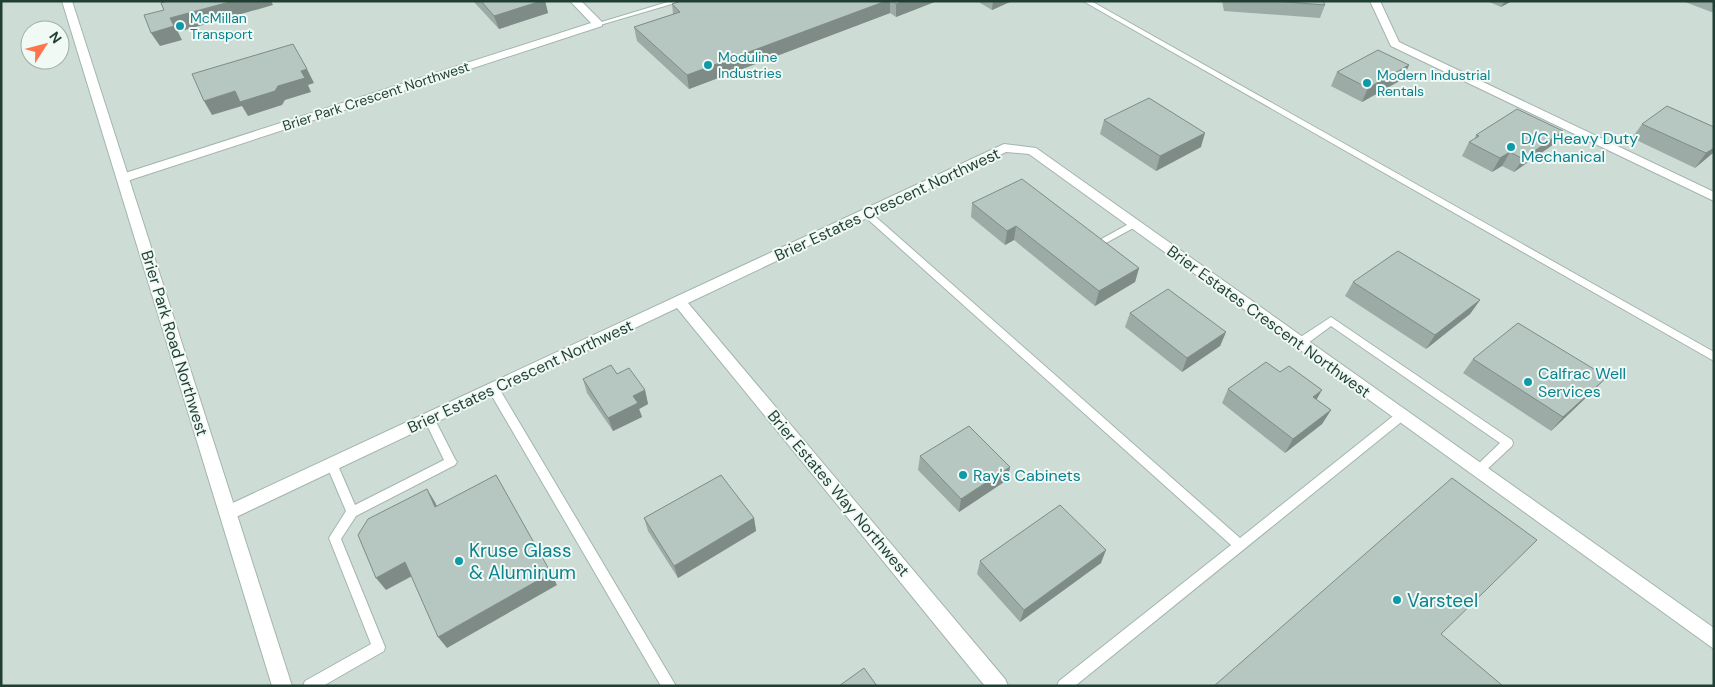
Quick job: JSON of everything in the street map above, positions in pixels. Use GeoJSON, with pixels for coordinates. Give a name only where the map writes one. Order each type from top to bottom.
{"type":"FeatureCollection","features":[{"type":"Feature","properties":{"kind":"street","name":"Brier Park Road Northwest"},"geometry":{"type":"LineString","coordinates":[[67,1],[282,686]]}},
{"type":"Feature","properties":{"kind":"street"},"geometry":{"type":"LineString","coordinates":[[575,1],[598,24]]}},
{"type":"Feature","properties":{"kind":"street"},"geometry":{"type":"LineString","coordinates":[[1375,1],[1395,44],[1714,197]]}},
{"type":"Feature","properties":{"kind":"street","name":"Brier Park Crescent Northwest"},"geometry":{"type":"LineString","coordinates":[[123,178],[598,24]]}},
{"type":"Feature","properties":{"kind":"street","name":"Brier Estates Crescent Northwest"},"geometry":{"type":"LineString","coordinates":[[228,513],[1004,148],[1032,151],[1714,640]]}},
{"type":"Feature","properties":{"kind":"street","name":"Brier Estates Way Northwest"},"geometry":{"type":"LineString","coordinates":[[679,301],[998,686]]}},
{"type":"Feature","properties":{"kind":"lane"},"geometry":{"type":"LineString","coordinates":[[598,24],[679,1]]}},
{"type":"Feature","properties":{"kind":"lane"},"geometry":{"type":"LineString","coordinates":[[1086,1],[1714,357]]}},
{"type":"Feature","properties":{"kind":"lane"},"geometry":{"type":"LineString","coordinates":[[866,213],[1239,545]]}},
{"type":"Feature","properties":{"kind":"lane"},"geometry":{"type":"LineString","coordinates":[[1101,242],[1134,224]]}},
{"type":"Feature","properties":{"kind":"lane"},"geometry":{"type":"LineString","coordinates":[[1300,343],[1330,321],[1508,443],[1478,471]]}},
{"type":"Feature","properties":{"kind":"lane"},"geometry":{"type":"LineString","coordinates":[[493,388],[669,686]]}},
{"type":"Feature","properties":{"kind":"lane"},"geometry":{"type":"LineString","coordinates":[[1064,686],[1401,416]]}},
{"type":"Feature","properties":{"kind":"lane"},"geometry":{"type":"LineString","coordinates":[[310,686],[379,647],[336,538],[352,512],[452,462],[429,419]]}},
{"type":"Feature","properties":{"kind":"lane"},"geometry":{"type":"LineString","coordinates":[[332,464],[352,512]]}},
{"type":"Feature","properties":{"kind":"shaded area"},"geometry":{"type":"Polygon","coordinates":[[[1,1],[1714,1],[1714,686],[1,686],[1,1]]]}},
{"type":"Feature","properties":{"kind":"building"},"geometry":{"type":"Polygon","coordinates":[[[167,1],[233,1],[170,18],[174,26],[151,33],[144,15],[164,10],[161,3],[167,1]]]}},
{"type":"Feature","properties":{"kind":"building"},"geometry":{"type":"Polygon","coordinates":[[[481,1],[541,1],[494,16],[481,1]]]}},
{"type":"Feature","properties":{"kind":"building","name":"Moduline Industries"},"geometry":{"type":"Polygon","coordinates":[[[681,1],[886,1],[687,75],[634,27],[680,12],[672,4],[681,1]]]}},
{"type":"Feature","properties":{"kind":"building"},"geometry":{"type":"Polygon","coordinates":[[[1274,1],[1323,1],[1325,5],[1274,1]]]}},
{"type":"Feature","properties":{"kind":"building"},"geometry":{"type":"Polygon","coordinates":[[[293,44],[307,69],[301,71],[305,78],[278,86],[275,91],[240,102],[235,91],[204,101],[192,74],[293,44]]]}},
{"type":"Feature","properties":{"kind":"building"},"geometry":{"type":"Polygon","coordinates":[[[1378,50],[1409,65],[1368,88],[1337,72],[1378,50]]]}},
{"type":"Feature","properties":{"kind":"building"},"geometry":{"type":"Polygon","coordinates":[[[1149,98],[1205,133],[1160,156],[1104,120],[1149,98]]]}},
{"type":"Feature","properties":{"kind":"building"},"geometry":{"type":"Polygon","coordinates":[[[1667,106],[1714,127],[1714,148],[1706,153],[1642,124],[1667,106]]]}},
{"type":"Feature","properties":{"kind":"building"},"geometry":{"type":"Polygon","coordinates":[[[1517,109],[1563,131],[1523,159],[1510,152],[1500,158],[1469,142],[1479,136],[1476,135],[1517,109]]]}},
{"type":"Feature","properties":{"kind":"building"},"geometry":{"type":"Polygon","coordinates":[[[1022,179],[1139,268],[1099,291],[1016,226],[1007,231],[972,203],[1022,179]]]}},
{"type":"Feature","properties":{"kind":"building"},"geometry":{"type":"Polygon","coordinates":[[[1398,251],[1480,300],[1435,335],[1353,282],[1398,251]]]}},
{"type":"Feature","properties":{"kind":"building"},"geometry":{"type":"Polygon","coordinates":[[[1168,289],[1226,332],[1187,358],[1130,313],[1168,289]]]}},
{"type":"Feature","properties":{"kind":"building","name":"Calfrac Well Services"},"geometry":{"type":"Polygon","coordinates":[[[1518,323],[1607,377],[1563,417],[1473,359],[1518,323]]]}},
{"type":"Feature","properties":{"kind":"building"},"geometry":{"type":"Polygon","coordinates":[[[1266,362],[1280,372],[1289,366],[1322,390],[1313,397],[1331,410],[1293,439],[1228,389],[1266,362]]]}},
{"type":"Feature","properties":{"kind":"building"},"geometry":{"type":"Polygon","coordinates":[[[611,365],[617,374],[629,368],[645,390],[633,396],[638,403],[608,418],[583,379],[611,365]]]}},
{"type":"Feature","properties":{"kind":"building","name":"Ray's Cabinets"},"geometry":{"type":"Polygon","coordinates":[[[969,426],[1010,467],[961,499],[920,456],[969,426]]]}},
{"type":"Feature","properties":{"kind":"building","name":"Kruse Glass & Aluminum"},"geometry":{"type":"Polygon","coordinates":[[[496,475],[551,573],[438,637],[405,562],[376,578],[358,535],[368,519],[427,489],[435,507],[496,475]]]}},
{"type":"Feature","properties":{"kind":"building"},"geometry":{"type":"Polygon","coordinates":[[[721,475],[754,518],[674,566],[644,518],[721,475]]]}},
{"type":"Feature","properties":{"kind":"building","name":"Varsteel"},"geometry":{"type":"Polygon","coordinates":[[[1452,478],[1537,540],[1441,634],[1503,686],[1214,686],[1452,478]]]}},
{"type":"Feature","properties":{"kind":"building"},"geometry":{"type":"Polygon","coordinates":[[[1060,505],[1106,550],[1024,610],[980,561],[1060,505]]]}},
{"type":"Feature","properties":{"kind":"building"},"geometry":{"type":"Polygon","coordinates":[[[864,668],[877,686],[839,686],[864,668]]]}},
{"type":"Feature","properties":{"kind":"place","name":"McMillan Transport"},"geometry":{"type":"Point","coordinates":[180,26]}},
{"type":"Feature","properties":{"kind":"place","name":"Moduline Industries"},"geometry":{"type":"Point","coordinates":[708,65]}},
{"type":"Feature","properties":{"kind":"place","name":"Modern Industrial Rentals"},"geometry":{"type":"Point","coordinates":[1367,83]}},
{"type":"Feature","properties":{"kind":"place","name":"D/C Heavy Duty Mechanical"},"geometry":{"type":"Point","coordinates":[1511,147]}},
{"type":"Feature","properties":{"kind":"place","name":"Calfrac Well Services"},"geometry":{"type":"Point","coordinates":[1528,382]}},
{"type":"Feature","properties":{"kind":"place","name":"Ray's Cabinets"},"geometry":{"type":"Point","coordinates":[963,475]}},
{"type":"Feature","properties":{"kind":"place","name":"Kruse Glass & Aluminum"},"geometry":{"type":"Point","coordinates":[459,561]}},
{"type":"Feature","properties":{"kind":"place","name":"Varsteel"},"geometry":{"type":"Point","coordinates":[1397,600]}}]}
